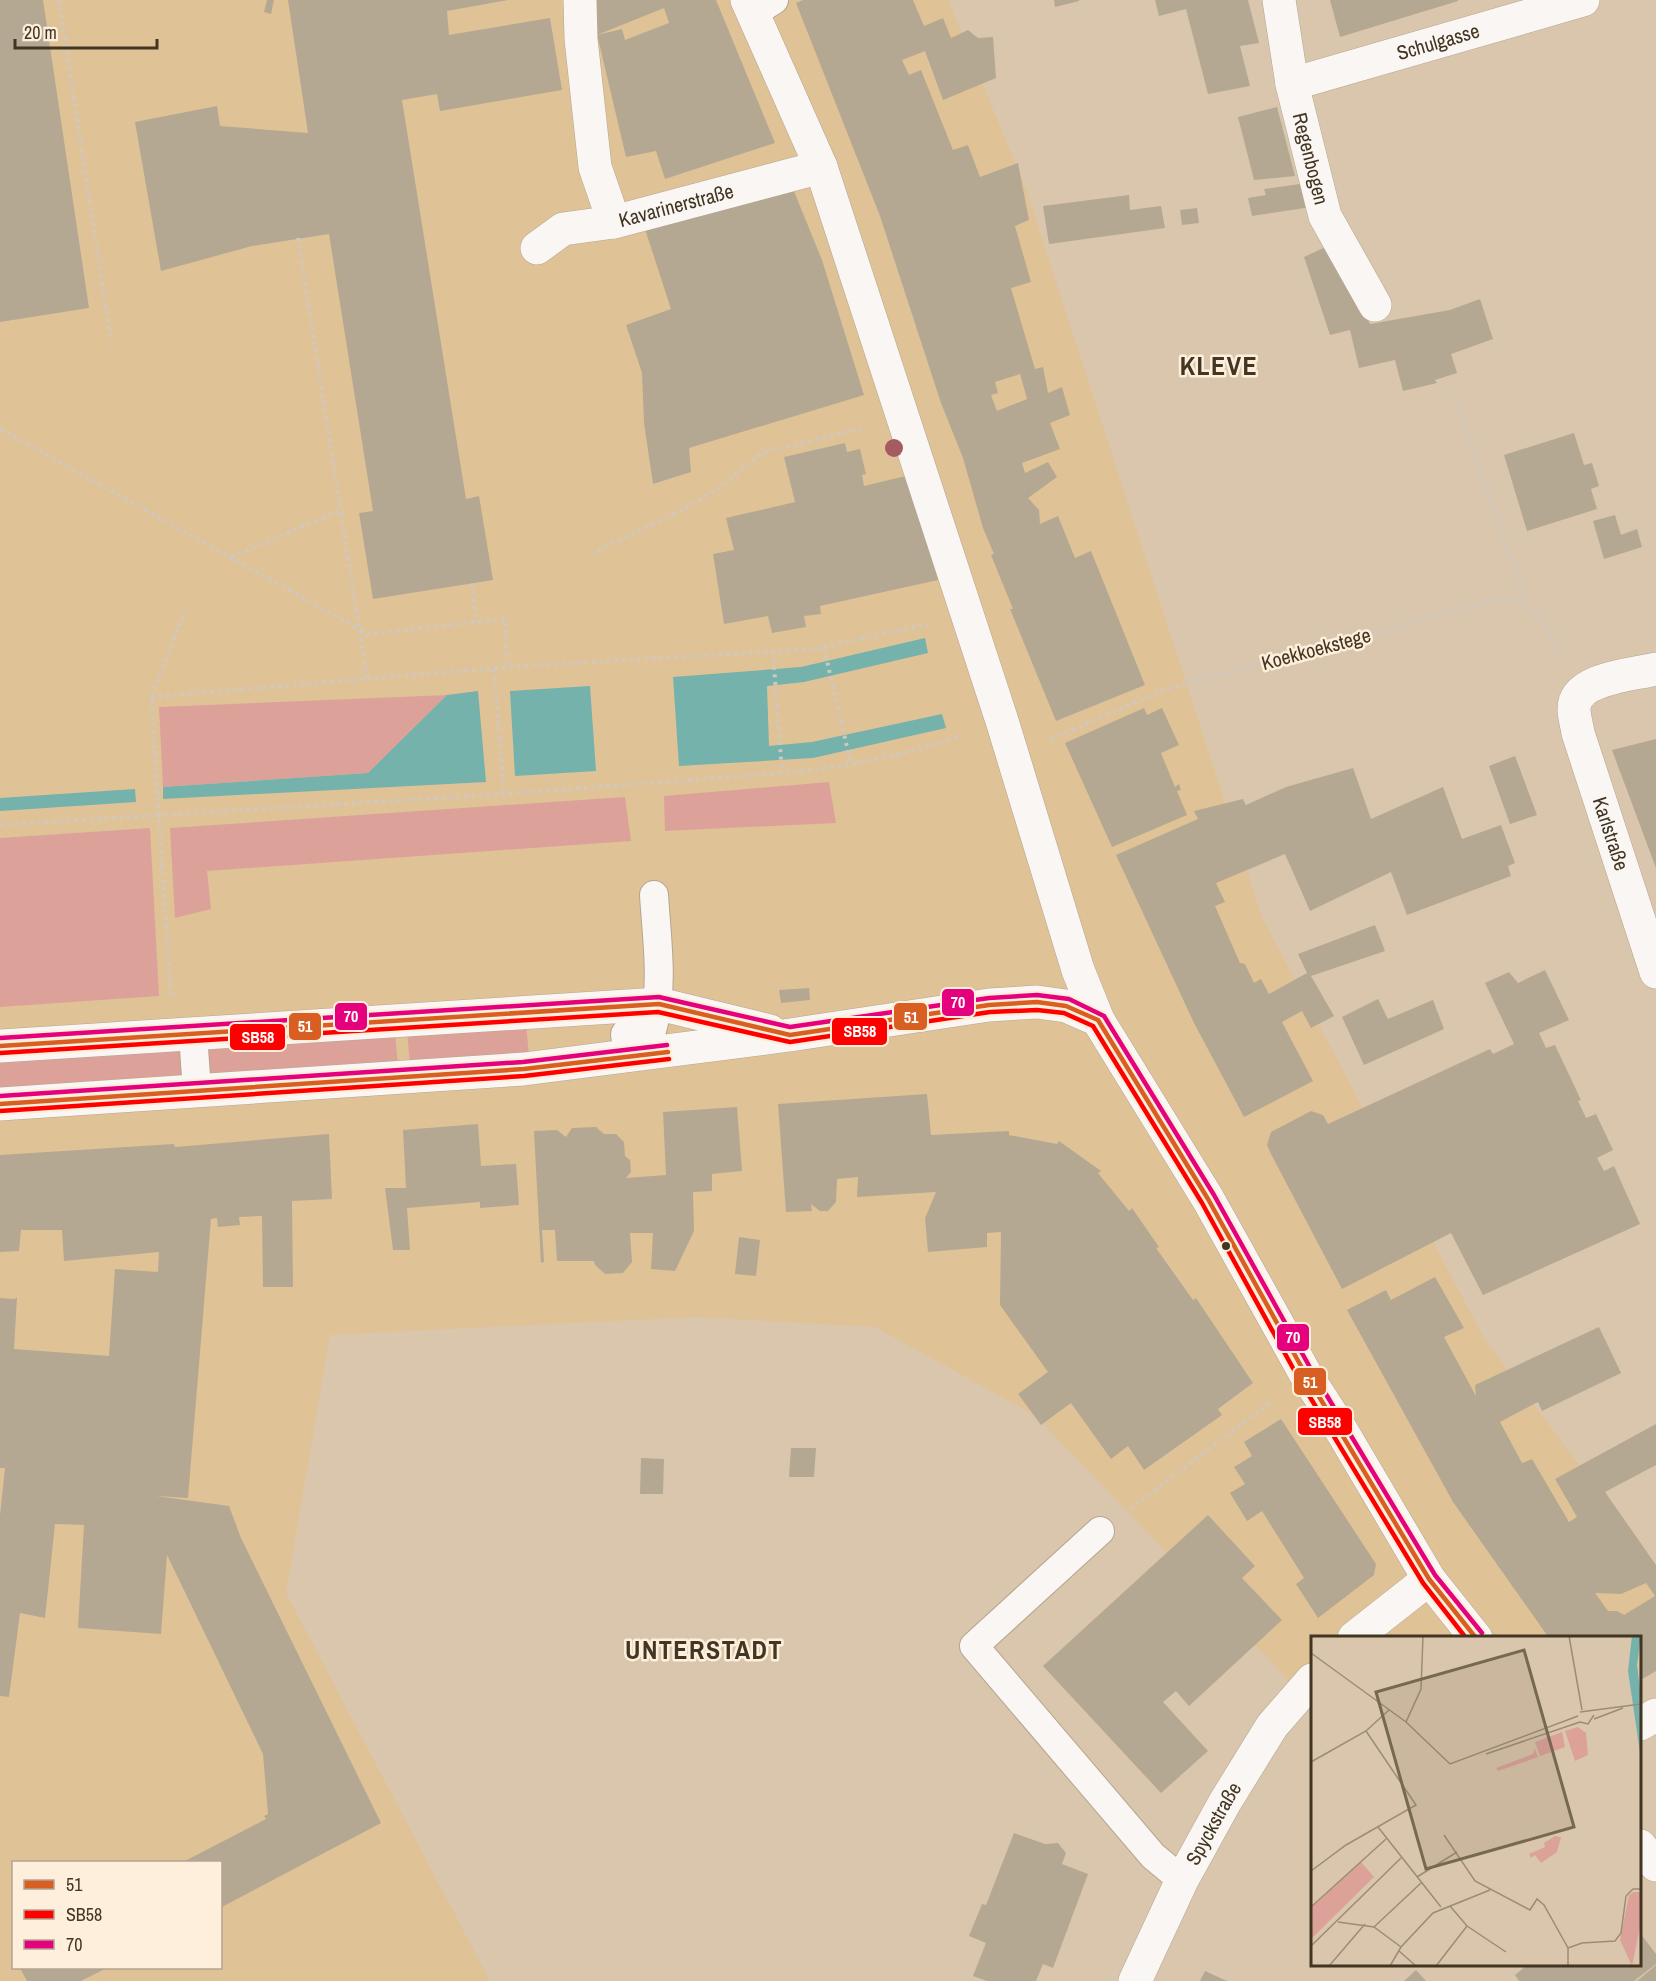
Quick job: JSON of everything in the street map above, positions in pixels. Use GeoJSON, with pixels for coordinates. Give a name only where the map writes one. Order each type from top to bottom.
{"type":"FeatureCollection","features":[{"type":"Feature","properties":{"kind":"street"},"geometry":{"type":"LineString","coordinates":[[580,0],[581,39],[595,166],[614,222]]}},
{"type":"Feature","properties":{"kind":"street","name":"Regenbogen"},"geometry":{"type":"LineString","coordinates":[[1279,0],[1292,84],[1325,216],[1376,305]]}},
{"type":"Feature","properties":{"kind":"street","name":"Schulgasse"},"geometry":{"type":"LineString","coordinates":[[1292,84],[1583,0]]}},
{"type":"Feature","properties":{"kind":"street"},"geometry":{"type":"LineString","coordinates":[[758,4],[821,167],[905,420],[1078,970],[1098,1020],[1208,1199],[1306,1375],[1429,1579],[1474,1636]]}},
{"type":"Feature","properties":{"kind":"street","name":"Kavarinerstraße"},"geometry":{"type":"LineString","coordinates":[[537,248],[563,229],[614,222],[821,167]]}},
{"type":"Feature","properties":{"kind":"street"},"geometry":{"type":"LineString","coordinates":[[1578,693],[1588,685],[1656,669]]}},
{"type":"Feature","properties":{"kind":"street","name":"Karlstraße"},"geometry":{"type":"LineString","coordinates":[[1578,693],[1574,709],[1578,733],[1656,972]]}},
{"type":"Feature","properties":{"kind":"street"},"geometry":{"type":"LineString","coordinates":[[0,1104],[524,1069],[790,1035],[988,1005],[1037,1002],[1066,1006],[1098,1020]]}},
{"type":"Feature","properties":{"kind":"street"},"geometry":{"type":"LineString","coordinates":[[0,1046],[659,1005],[790,1035]]}},
{"type":"Feature","properties":{"kind":"street"},"geometry":{"type":"LineString","coordinates":[[1356,1636],[1429,1579]]}},
{"type":"Feature","properties":{"kind":"street","name":"Spyckstraße"},"geometry":{"type":"LineString","coordinates":[[1135,1981],[1182,1880],[1225,1802],[1272,1726],[1311,1681]]}},
{"type":"Feature","properties":{"kind":"street"},"geometry":{"type":"LineString","coordinates":[[1641,1723],[1656,1715]]}},
{"type":"Feature","properties":{"kind":"street"},"geometry":{"type":"LineString","coordinates":[[1641,1847],[1656,1865]]}},
{"type":"Feature","properties":{"kind":"lane"},"geometry":{"type":"LineString","coordinates":[[628,1057],[625,1034],[652,1031],[659,1005],[660,976],[654,895]]}},
{"type":"Feature","properties":{"kind":"lane"},"geometry":{"type":"LineString","coordinates":[[184,1034],[197,1091]]}},
{"type":"Feature","properties":{"kind":"lane"},"geometry":{"type":"LineString","coordinates":[[1100,1531],[974,1646],[1153,1856],[1182,1880]]}},
{"type":"Feature","properties":{"kind":"path"},"geometry":{"type":"LineString","coordinates":[[61,0],[111,342]]}},
{"type":"Feature","properties":{"kind":"path"},"geometry":{"type":"LineString","coordinates":[[298,238],[367,679]]}},
{"type":"Feature","properties":{"kind":"path"},"geometry":{"type":"LineString","coordinates":[[1455,395],[1527,605],[1546,625],[1578,693]]}},
{"type":"Feature","properties":{"kind":"path"},"geometry":{"type":"LineString","coordinates":[[591,554],[686,507],[724,485],[761,453],[905,420]]}},
{"type":"Feature","properties":{"kind":"path"},"geometry":{"type":"LineString","coordinates":[[0,429],[368,634],[505,619],[507,667]]}},
{"type":"Feature","properties":{"kind":"path"},"geometry":{"type":"LineString","coordinates":[[232,557],[340,510]]}},
{"type":"Feature","properties":{"kind":"path"},"geometry":{"type":"LineString","coordinates":[[472,584],[476,622]]}},
{"type":"Feature","properties":{"kind":"path","name":"Koekkoekstege"},"geometry":{"type":"LineString","coordinates":[[0,825],[504,794],[782,773],[1007,739],[1041,743],[1163,690],[1503,597],[1527,605]]}},
{"type":"Feature","properties":{"kind":"path"},"geometry":{"type":"LineString","coordinates":[[184,1034],[159,815],[151,697],[185,610]]}},
{"type":"Feature","properties":{"kind":"path"},"geometry":{"type":"LineString","coordinates":[[151,697],[507,667],[824,647],[967,615]]}},
{"type":"Feature","properties":{"kind":"path"},"geometry":{"type":"LineString","coordinates":[[824,647],[851,764]]}},
{"type":"Feature","properties":{"kind":"path"},"geometry":{"type":"LineString","coordinates":[[773,652],[782,773]]}},
{"type":"Feature","properties":{"kind":"path"},"geometry":{"type":"LineString","coordinates":[[494,669],[504,794]]}},
{"type":"Feature","properties":{"kind":"path"},"geometry":{"type":"LineString","coordinates":[[1100,1531],[1306,1375]]}},
{"type":"Feature","properties":{"kind":"shaded area"},"geometry":{"type":"Polygon","coordinates":[[[0,0],[948,0],[1026,189],[1262,917],[1485,1340],[1652,1562],[1656,1576],[1656,1634],[1641,1641],[1641,1636],[1311,1636],[1311,1704],[1036,1416],[875,1327],[695,1317],[330,1335],[286,1593],[490,1981],[0,1981],[0,0]]]}},
{"type":"Feature","properties":{"kind":"shaded area"},"geometry":{"type":"Polygon","coordinates":[[[447,695],[368,773],[163,787],[159,707],[447,695]]]}},
{"type":"Feature","properties":{"kind":"shaded area"},"geometry":{"type":"Polygon","coordinates":[[[829,782],[836,823],[665,831],[664,796],[829,782]]]}},
{"type":"Feature","properties":{"kind":"shaded area"},"geometry":{"type":"Polygon","coordinates":[[[625,797],[631,841],[207,871],[211,909],[175,918],[170,828],[625,797]]]}},
{"type":"Feature","properties":{"kind":"shaded area"},"geometry":{"type":"Polygon","coordinates":[[[150,828],[159,996],[0,1007],[0,838],[150,828]]]}},
{"type":"Feature","properties":{"kind":"shaded area"},"geometry":{"type":"Polygon","coordinates":[[[526,1022],[529,1056],[410,1065],[407,1031],[526,1022]]]}},
{"type":"Feature","properties":{"kind":"shaded area"},"geometry":{"type":"Polygon","coordinates":[[[395,1031],[398,1067],[218,1079],[204,1067],[204,1043],[395,1031]]]}},
{"type":"Feature","properties":{"kind":"shaded area"},"geometry":{"type":"Polygon","coordinates":[[[181,1045],[183,1081],[0,1093],[0,1057],[181,1045]]]}},
{"type":"Feature","properties":{"kind":"water"},"geometry":{"type":"Polygon","coordinates":[[[925,638],[928,653],[804,682],[767,686],[769,746],[812,742],[942,714],[946,728],[813,758],[679,766],[673,677],[801,667],[925,638]]]}},
{"type":"Feature","properties":{"kind":"water"},"geometry":{"type":"Polygon","coordinates":[[[590,686],[596,771],[515,776],[510,691],[590,686]]]}},
{"type":"Feature","properties":{"kind":"water"},"geometry":{"type":"Polygon","coordinates":[[[478,691],[486,782],[163,799],[163,787],[368,773],[447,695],[478,691]]]}},
{"type":"Feature","properties":{"kind":"water"},"geometry":{"type":"Polygon","coordinates":[[[135,789],[136,802],[0,811],[0,798],[135,789]]]}},
{"type":"Feature","properties":{"kind":"building"},"geometry":{"type":"Polygon","coordinates":[[[0,0],[43,0],[89,308],[0,322],[0,0]]]}},
{"type":"Feature","properties":{"kind":"building"},"geometry":{"type":"Polygon","coordinates":[[[267,0],[274,0],[271,14],[264,12],[267,0]]]}},
{"type":"Feature","properties":{"kind":"building"},"geometry":{"type":"Polygon","coordinates":[[[288,0],[508,0],[447,11],[449,35],[550,18],[562,90],[440,111],[437,94],[402,100],[466,499],[479,496],[493,580],[373,599],[359,513],[373,511],[329,234],[252,246],[161,271],[135,122],[217,106],[220,126],[308,133],[288,0]]]}},
{"type":"Feature","properties":{"kind":"building"},"geometry":{"type":"Polygon","coordinates":[[[589,0],[716,0],[775,143],[665,179],[656,151],[626,157],[597,35],[589,0]],[[664,8],[597,35],[622,29],[625,40],[669,23],[664,8]]]}},
{"type":"Feature","properties":{"kind":"building"},"geometry":{"type":"Polygon","coordinates":[[[803,0],[913,0],[924,26],[943,18],[951,38],[968,30],[978,38],[993,37],[996,78],[943,100],[925,51],[902,60],[909,75],[921,70],[953,150],[968,145],[980,177],[1018,163],[1029,220],[1015,226],[1031,282],[1011,288],[1035,369],[1043,367],[1048,393],[1062,387],[1070,415],[1050,423],[1060,449],[1022,463],[1025,473],[1048,462],[1057,477],[1028,498],[1039,510],[1040,524],[1058,516],[1075,558],[1091,551],[1145,685],[1056,721],[1010,609],[1013,609],[991,555],[994,554],[983,528],[963,458],[941,403],[880,216],[796,3],[803,0]],[[1020,374],[995,382],[998,393],[991,395],[997,411],[1027,399],[1020,374]]]}},
{"type":"Feature","properties":{"kind":"building"},"geometry":{"type":"Polygon","coordinates":[[[1054,0],[1079,0],[1079,1],[1055,7],[1054,0]]]}},
{"type":"Feature","properties":{"kind":"building"},"geometry":{"type":"Polygon","coordinates":[[[1155,0],[1248,0],[1259,43],[1240,46],[1250,86],[1208,94],[1186,9],[1159,16],[1155,0]]]}},
{"type":"Feature","properties":{"kind":"building"},"geometry":{"type":"Polygon","coordinates":[[[1330,0],[1458,0],[1458,1],[1340,37],[1330,0]]]}},
{"type":"Feature","properties":{"kind":"building"},"geometry":{"type":"Polygon","coordinates":[[[1277,107],[1295,176],[1254,180],[1238,117],[1277,107]]]}},
{"type":"Feature","properties":{"kind":"building"},"geometry":{"type":"Polygon","coordinates":[[[789,179],[822,260],[864,395],[689,448],[691,472],[653,484],[644,423],[642,373],[626,325],[671,309],[644,226],[789,179]]]}},
{"type":"Feature","properties":{"kind":"building"},"geometry":{"type":"Polygon","coordinates":[[[1300,184],[1305,206],[1311,207],[1252,216],[1248,198],[1266,195],[1264,189],[1300,184]]]}},
{"type":"Feature","properties":{"kind":"building"},"geometry":{"type":"Polygon","coordinates":[[[1129,195],[1130,210],[1161,206],[1165,228],[1049,244],[1043,206],[1129,195]]]}},
{"type":"Feature","properties":{"kind":"building"},"geometry":{"type":"Polygon","coordinates":[[[1197,208],[1199,223],[1182,225],[1180,210],[1197,208]]]}},
{"type":"Feature","properties":{"kind":"building"},"geometry":{"type":"Polygon","coordinates":[[[1330,245],[1370,324],[1450,310],[1480,299],[1493,339],[1451,354],[1457,373],[1435,380],[1437,383],[1403,391],[1395,360],[1359,368],[1350,330],[1330,335],[1304,257],[1330,245]]]}},
{"type":"Feature","properties":{"kind":"building"},"geometry":{"type":"Polygon","coordinates":[[[1574,433],[1584,465],[1592,463],[1599,486],[1591,489],[1597,509],[1527,531],[1504,455],[1574,433]]]}},
{"type":"Feature","properties":{"kind":"building"},"geometry":{"type":"Polygon","coordinates":[[[845,443],[847,452],[860,449],[866,474],[862,475],[864,486],[910,475],[938,580],[820,606],[821,614],[804,616],[806,627],[772,633],[768,616],[724,624],[713,554],[734,550],[726,518],[795,502],[784,457],[845,443]]]}},
{"type":"Feature","properties":{"kind":"building"},"geometry":{"type":"Polygon","coordinates":[[[1615,515],[1621,535],[1637,529],[1642,547],[1604,559],[1593,521],[1615,515]]]}},
{"type":"Feature","properties":{"kind":"building"},"geometry":{"type":"Polygon","coordinates":[[[1144,708],[1147,715],[1162,708],[1179,745],[1161,753],[1175,787],[1179,784],[1181,790],[1177,791],[1187,815],[1112,847],[1065,743],[1144,708]]]}},
{"type":"Feature","properties":{"kind":"building"},"geometry":{"type":"Polygon","coordinates":[[[1656,739],[1656,868],[1612,750],[1656,739]]]}},
{"type":"Feature","properties":{"kind":"building"},"geometry":{"type":"Polygon","coordinates":[[[1515,756],[1537,815],[1510,824],[1489,766],[1515,756]]]}},
{"type":"Feature","properties":{"kind":"building"},"geometry":{"type":"Polygon","coordinates":[[[1353,768],[1371,819],[1443,787],[1462,839],[1501,825],[1515,863],[1508,866],[1511,876],[1407,915],[1391,872],[1310,911],[1285,854],[1216,883],[1225,902],[1215,906],[1240,963],[1245,964],[1254,983],[1261,979],[1269,994],[1307,973],[1298,954],[1375,925],[1385,951],[1311,976],[1334,1016],[1311,1028],[1302,1011],[1282,1022],[1313,1081],[1244,1117],[1194,1023],[1116,855],[1198,819],[1194,811],[1243,799],[1246,805],[1286,787],[1353,768]]]}},
{"type":"Feature","properties":{"kind":"building"},"geometry":{"type":"Polygon","coordinates":[[[1545,970],[1569,1020],[1539,1033],[1546,1048],[1555,1045],[1581,1100],[1578,1101],[1586,1118],[1596,1114],[1613,1150],[1597,1158],[1604,1171],[1614,1166],[1640,1224],[1483,1295],[1451,1233],[1342,1289],[1271,1154],[1267,1145],[1271,1132],[1311,1111],[1323,1115],[1328,1124],[1490,1049],[1493,1054],[1514,1044],[1485,983],[1509,972],[1518,983],[1545,970]]]}},
{"type":"Feature","properties":{"kind":"building"},"geometry":{"type":"Polygon","coordinates":[[[809,988],[810,1000],[781,1003],[779,990],[809,988]]]}},
{"type":"Feature","properties":{"kind":"building"},"geometry":{"type":"Polygon","coordinates":[[[1378,999],[1388,1019],[1433,1000],[1444,1029],[1364,1065],[1342,1017],[1378,999]]]}},
{"type":"Feature","properties":{"kind":"building"},"geometry":{"type":"Polygon","coordinates":[[[927,1094],[931,1135],[1009,1131],[1009,1135],[1057,1144],[1059,1141],[1101,1171],[1098,1173],[1129,1211],[1132,1208],[1159,1247],[1156,1248],[1193,1300],[1196,1298],[1253,1383],[1218,1409],[1222,1415],[1144,1470],[1128,1446],[1111,1459],[1071,1403],[1041,1425],[1018,1394],[1048,1372],[1000,1305],[1001,1232],[987,1233],[987,1247],[928,1252],[925,1218],[936,1192],[857,1197],[858,1177],[837,1179],[836,1202],[828,1211],[820,1211],[811,1204],[812,1211],[786,1212],[778,1104],[927,1094]]]}},
{"type":"Feature","properties":{"kind":"building"},"geometry":{"type":"Polygon","coordinates":[[[737,1107],[742,1171],[712,1174],[712,1191],[693,1192],[694,1231],[675,1271],[651,1269],[653,1233],[630,1233],[632,1262],[623,1273],[605,1274],[595,1265],[594,1261],[557,1261],[555,1230],[542,1230],[544,1262],[541,1263],[534,1131],[557,1130],[566,1137],[572,1128],[596,1127],[604,1134],[616,1134],[624,1142],[625,1156],[630,1160],[631,1172],[626,1178],[666,1175],[663,1112],[737,1107]]]}},
{"type":"Feature","properties":{"kind":"building"},"geometry":{"type":"Polygon","coordinates":[[[478,1124],[481,1166],[516,1164],[519,1205],[480,1208],[480,1202],[407,1208],[410,1250],[393,1250],[385,1188],[406,1188],[403,1130],[478,1124]]]}},
{"type":"Feature","properties":{"kind":"building"},"geometry":{"type":"Polygon","coordinates":[[[329,1134],[332,1199],[292,1201],[293,1287],[263,1287],[262,1216],[239,1217],[240,1225],[218,1227],[217,1218],[211,1219],[188,1498],[156,1496],[229,1506],[241,1538],[381,1823],[222,1907],[222,1861],[185,1861],[266,1819],[264,1816],[268,1814],[263,1754],[167,1555],[161,1634],[78,1628],[84,1525],[55,1524],[45,1618],[20,1613],[9,1697],[0,1696],[0,1515],[5,1468],[0,1468],[0,1298],[15,1299],[17,1297],[14,1349],[109,1356],[115,1269],[158,1272],[159,1252],[64,1261],[62,1230],[21,1230],[19,1251],[0,1252],[0,1155],[174,1144],[175,1147],[329,1134]]]}},
{"type":"Feature","properties":{"kind":"building"},"geometry":{"type":"Polygon","coordinates":[[[739,1237],[760,1240],[756,1276],[735,1274],[739,1237]]]}},
{"type":"Feature","properties":{"kind":"building"},"geometry":{"type":"Polygon","coordinates":[[[1435,1277],[1464,1328],[1444,1337],[1476,1396],[1475,1385],[1599,1327],[1621,1373],[1542,1411],[1538,1402],[1500,1422],[1522,1463],[1532,1459],[1569,1522],[1577,1517],[1555,1479],[1656,1424],[1656,1465],[1605,1492],[1656,1565],[1656,1671],[1641,1679],[1641,1636],[1548,1636],[1453,1502],[1347,1310],[1386,1290],[1391,1300],[1435,1277]],[[1646,1583],[1621,1594],[1595,1593],[1608,1611],[1617,1611],[1624,1615],[1655,1596],[1646,1583]]]}},
{"type":"Feature","properties":{"kind":"building"},"geometry":{"type":"Polygon","coordinates":[[[1281,1419],[1376,1564],[1374,1575],[1318,1618],[1296,1584],[1304,1578],[1262,1511],[1247,1521],[1230,1493],[1245,1484],[1234,1467],[1252,1456],[1244,1442],[1281,1419]]]}},
{"type":"Feature","properties":{"kind":"building"},"geometry":{"type":"Polygon","coordinates":[[[791,1448],[816,1448],[814,1477],[789,1477],[791,1448]]]}},
{"type":"Feature","properties":{"kind":"building"},"geometry":{"type":"Polygon","coordinates":[[[641,1458],[664,1459],[663,1494],[640,1494],[641,1458]]]}},
{"type":"Feature","properties":{"kind":"building"},"geometry":{"type":"Polygon","coordinates":[[[1208,1515],[1255,1566],[1242,1578],[1282,1620],[1189,1706],[1176,1691],[1163,1702],[1208,1751],[1161,1793],[1043,1666],[1208,1515]]]}},
{"type":"Feature","properties":{"kind":"building"},"geometry":{"type":"Polygon","coordinates":[[[1014,1833],[1045,1844],[1058,1843],[1066,1853],[1062,1864],[1088,1874],[1053,1968],[1043,1964],[1036,1981],[987,1981],[973,1976],[986,1943],[969,1936],[982,1904],[986,1905],[1014,1833]]]}},
{"type":"Feature","properties":{"kind":"building"},"geometry":{"type":"Polygon","coordinates":[[[1641,1934],[1656,1954],[1656,1964],[1634,1981],[1519,1981],[1515,1975],[1526,1966],[1641,1966],[1641,1934]]]}},
{"type":"Feature","properties":{"kind":"building"},"geometry":{"type":"Polygon","coordinates":[[[1656,1965],[1656,1981],[1637,1981],[1656,1965]]]}},
{"type":"Feature","properties":{"kind":"building"},"geometry":{"type":"Polygon","coordinates":[[[21,1969],[105,1969],[81,1981],[27,1981],[21,1969]]]}},
{"type":"Feature","properties":{"kind":"building"},"geometry":{"type":"Polygon","coordinates":[[[1416,1970],[1426,1981],[1404,1981],[1416,1970]]]}},
{"type":"Feature","properties":{"kind":"building"},"geometry":{"type":"Polygon","coordinates":[[[1205,1971],[1227,1981],[1200,1981],[1205,1971]]]}},
{"type":"Feature","properties":{"kind":"transit line","name":"70"},"geometry":{"type":"LineString","coordinates":[[0,1038],[659,997],[790,1027],[989,998],[1037,995],[1069,999],[1104,1016],[1214,1195],[1312,1371],[1435,1575],[1482,1633]]}},
{"type":"Feature","properties":{"kind":"transit line","name":"51"},"geometry":{"type":"LineString","coordinates":[[0,1046],[659,1004],[790,1035],[989,1005],[1037,1002],[1066,1006],[1098,1020],[1208,1199],[1306,1375],[1429,1579],[1474,1636]]}},
{"type":"Feature","properties":{"kind":"transit line","name":"SB58"},"geometry":{"type":"LineString","coordinates":[[0,1053],[658,1012],[790,1042],[990,1012],[1037,1010],[1064,1013],[1093,1026],[1202,1203],[1299,1379],[1423,1583],[1464,1636]]}},
{"type":"Feature","properties":{"kind":"transit line","name":"70"},"geometry":{"type":"LineString","coordinates":[[0,1096],[523,1062],[667,1045]]}},
{"type":"Feature","properties":{"kind":"transit line","name":"51"},"geometry":{"type":"LineString","coordinates":[[0,1104],[524,1069],[668,1052]]}},
{"type":"Feature","properties":{"kind":"transit line","name":"SB58"},"geometry":{"type":"LineString","coordinates":[[0,1111],[524,1076],[669,1059]]}},
{"type":"Feature","properties":{"kind":"district","name":"KLEVE"},"geometry":{"type":"Point","coordinates":[1219,366]}},
{"type":"Feature","properties":{"kind":"district","name":"UNTERSTADT"},"geometry":{"type":"Point","coordinates":[704,1650]}}]}
